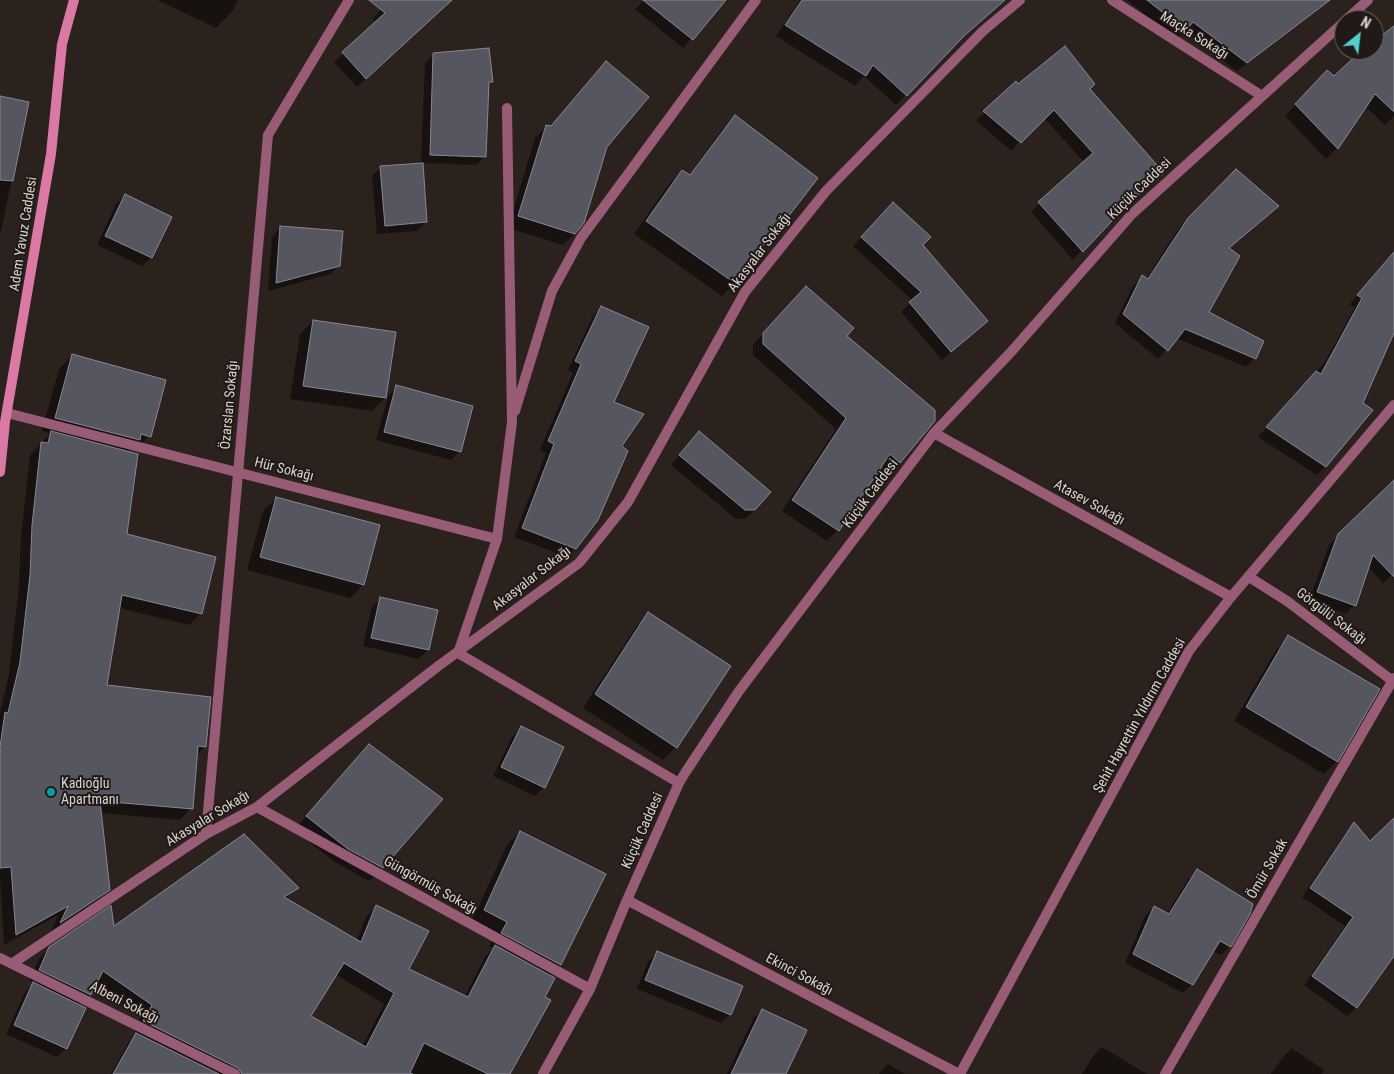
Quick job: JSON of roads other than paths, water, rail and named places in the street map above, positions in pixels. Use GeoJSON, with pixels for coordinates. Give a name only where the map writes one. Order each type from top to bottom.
{"type":"FeatureCollection","features":[{"type":"Feature","properties":{"kind":"main road","name":"Adem Yavuz Caddesi"},"geometry":{"type":"LineString","coordinates":[[0,472],[4,419],[51,154],[62,44],[74,0]]}},
{"type":"Feature","properties":{"kind":"street","name":"Özarslan Sokağı"},"geometry":{"type":"LineString","coordinates":[[206,834],[268,135],[349,0]]}},
{"type":"Feature","properties":{"kind":"street"},"geometry":{"type":"LineString","coordinates":[[512,422],[552,291],[581,238],[756,0]]}},
{"type":"Feature","properties":{"kind":"street","name":"Akasyalar Sokağı"},"geometry":{"type":"LineString","coordinates":[[13,963],[206,834],[257,807],[429,673],[579,563],[628,502],[745,292],[826,191],[983,31],[1020,0]]}},
{"type":"Feature","properties":{"kind":"street","name":"Maçka Sokağı"},"geometry":{"type":"LineString","coordinates":[[1112,0],[1262,96]]}},
{"type":"Feature","properties":{"kind":"street","name":"Küçük Caddesi"},"geometry":{"type":"LineString","coordinates":[[1357,10],[1368,0]]}},
{"type":"Feature","properties":{"kind":"street","name":"Küçük Caddesi"},"geometry":{"type":"LineString","coordinates":[[543,1074],[590,988],[626,900],[679,783],[739,691],[934,433],[1011,352],[1132,214],[1334,31]]}},
{"type":"Feature","properties":{"kind":"street"},"geometry":{"type":"LineString","coordinates":[[507,108],[512,422],[497,539],[458,653],[679,783]]}},
{"type":"Feature","properties":{"kind":"street","name":"Şehit Hayrettin Yıldırım Caddesi"},"geometry":{"type":"LineString","coordinates":[[959,1074],[1189,651],[1231,598],[1394,405]]}},
{"type":"Feature","properties":{"kind":"street","name":"Hür Sokağı"},"geometry":{"type":"LineString","coordinates":[[4,419],[238,472],[497,539]]}},
{"type":"Feature","properties":{"kind":"street","name":"Atasev Sokağı"},"geometry":{"type":"LineString","coordinates":[[934,433],[1231,598]]}},
{"type":"Feature","properties":{"kind":"street","name":"Görgülü Sokağı"},"geometry":{"type":"LineString","coordinates":[[1249,577],[1287,601],[1393,680]]}},
{"type":"Feature","properties":{"kind":"street","name":"Ömür Sokak"},"geometry":{"type":"LineString","coordinates":[[1165,1074],[1393,680]]}},
{"type":"Feature","properties":{"kind":"street","name":"Güngörmüş Sokağı"},"geometry":{"type":"LineString","coordinates":[[257,807],[590,988]]}},
{"type":"Feature","properties":{"kind":"street","name":"Ekinci Sokağı"},"geometry":{"type":"LineString","coordinates":[[626,900],[959,1074]]}},
{"type":"Feature","properties":{"kind":"street","name":"Albeni Sokağı"},"geometry":{"type":"LineString","coordinates":[[0,958],[235,1074]]}},
{"type":"Feature","properties":{"kind":"place","name":"Kadıoğlu Apartmanı"},"geometry":{"type":"Point","coordinates":[51,792]}}]}
